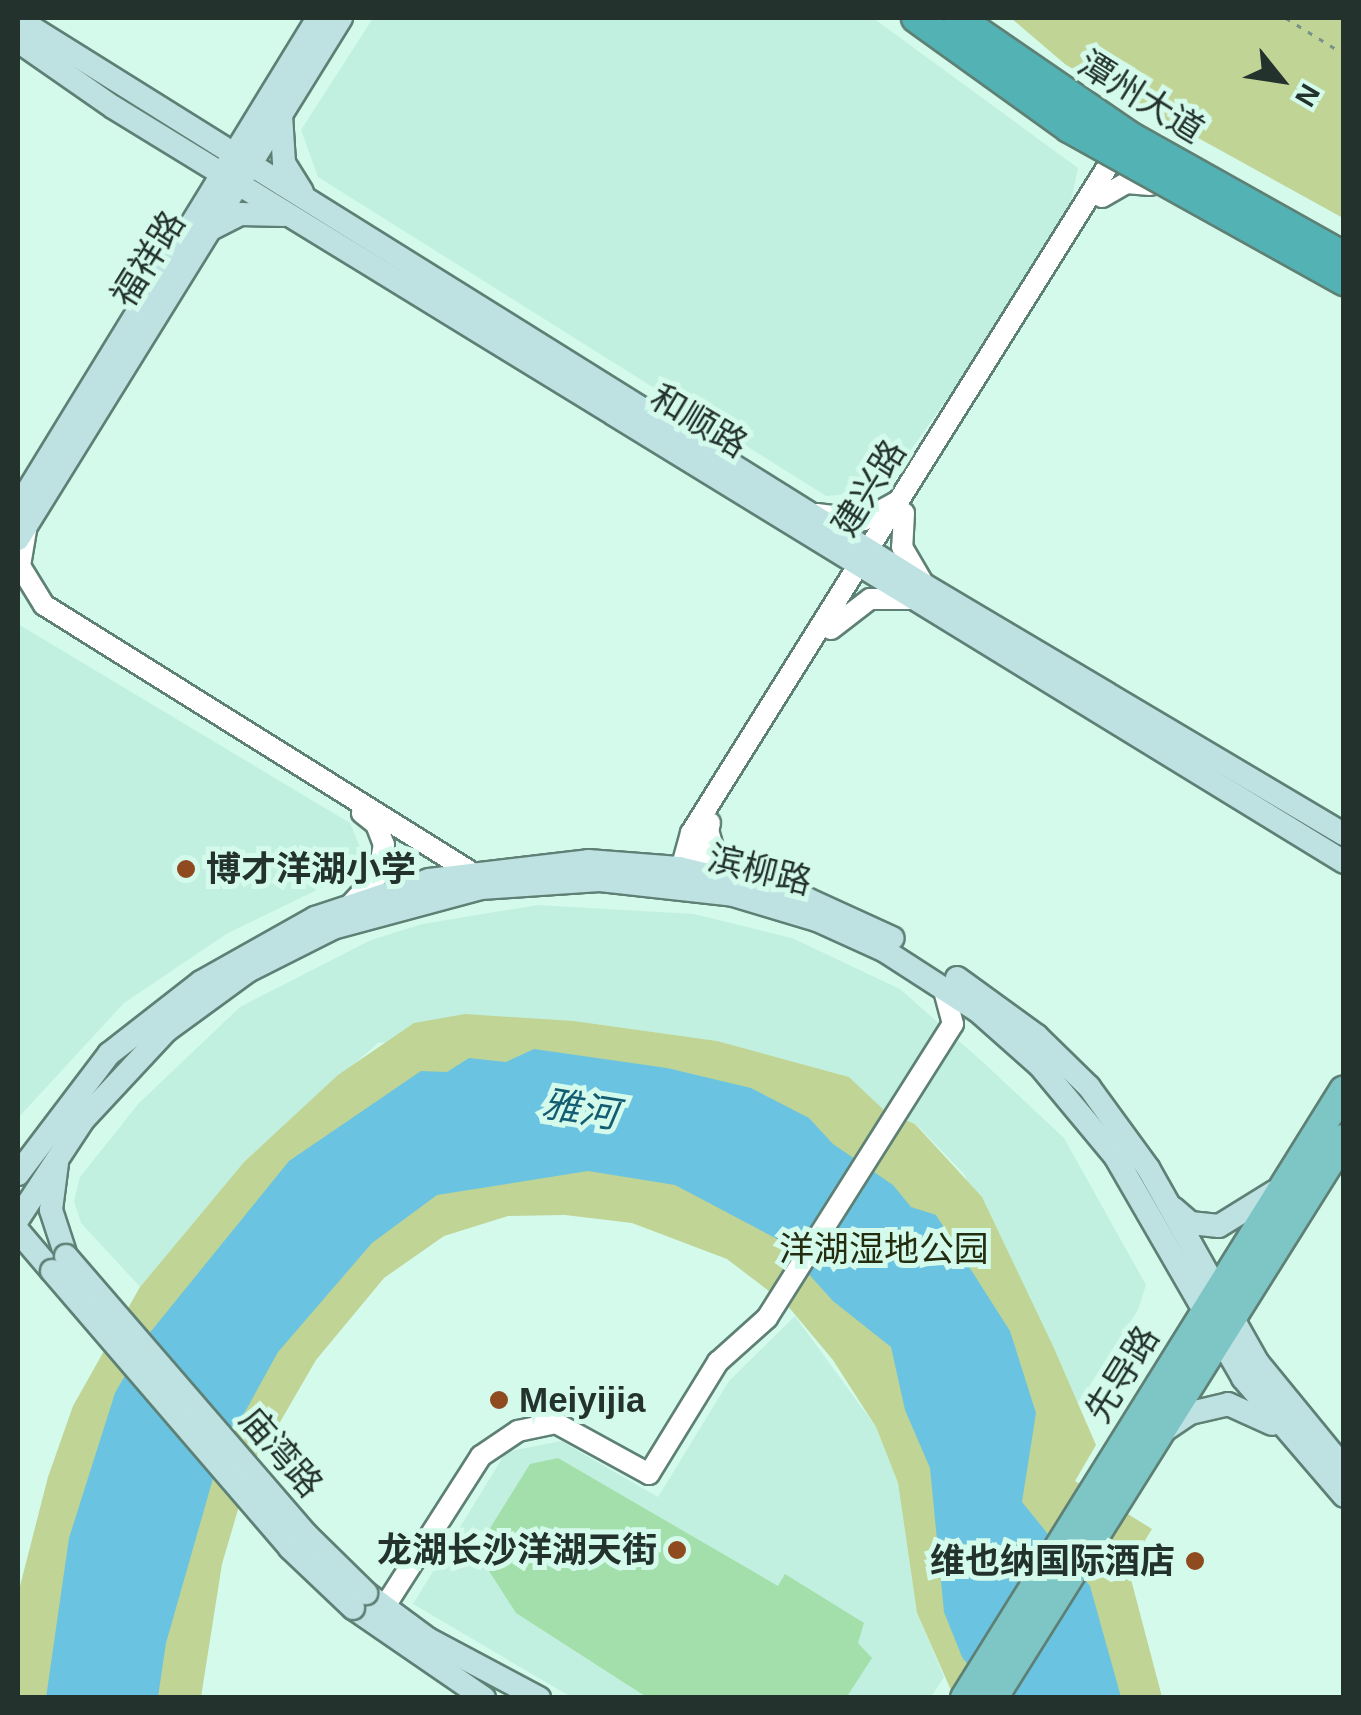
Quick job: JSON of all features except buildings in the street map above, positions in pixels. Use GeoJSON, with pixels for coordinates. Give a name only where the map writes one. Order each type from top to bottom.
{"type":"FeatureCollection","features":[{"type":"Feature","properties":{"kind":"highway","name":"潭州大道"},"geometry":{"type":"LineString","coordinates":[[898,18],[984,70]]}},
{"type":"Feature","properties":{"kind":"highway","name":"潭州大道"},"geometry":{"type":"LineString","coordinates":[[912,18],[1069,128],[1344,281]]}},
{"type":"Feature","properties":{"kind":"highway","name":"潭州大道"},"geometry":{"type":"LineString","coordinates":[[958,18],[1128,136],[1344,254]]}},
{"type":"Feature","properties":{"kind":"main road","name":"福祥路"},"geometry":{"type":"LineString","coordinates":[[277,100],[318,18]]}},
{"type":"Feature","properties":{"kind":"main road","name":"福祥路"},"geometry":{"type":"LineString","coordinates":[[21,524],[277,100],[341,18]]}},
{"type":"Feature","properties":{"kind":"main road","name":"潭州大道"},"geometry":{"type":"LineString","coordinates":[[912,18],[1116,164],[1344,291]]}},
{"type":"Feature","properties":{"kind":"main road","name":"潭州大道"},"geometry":{"type":"LineString","coordinates":[[978,18],[1026,64],[1135,134],[1344,254]]}},
{"type":"Feature","properties":{"kind":"main road","name":"和顺路"},"geometry":{"type":"LineString","coordinates":[[18,20],[183,122],[234,168]]}},
{"type":"Feature","properties":{"kind":"main road","name":"和顺路"},"geometry":{"type":"LineString","coordinates":[[18,41],[161,136],[234,168],[813,522],[1344,862]]}},
{"type":"Feature","properties":{"kind":"main road"},"geometry":{"type":"LineString","coordinates":[[183,122],[230,126],[277,100],[284,163],[305,211],[240,214],[193,235]]}},
{"type":"Feature","properties":{"kind":"main road"},"geometry":{"type":"LineString","coordinates":[[161,136],[185,160],[197,187],[193,235]]}},
{"type":"Feature","properties":{"kind":"main road","name":"和顺路"},"geometry":{"type":"LineString","coordinates":[[921,593],[1344,834]]}},
{"type":"Feature","properties":{"kind":"main road","name":"滨柳路"},"geometry":{"type":"LineString","coordinates":[[20,1207],[57,1134],[109,1054],[153,1017],[254,950],[350,904],[469,871],[588,861],[645,864],[832,926],[942,986],[984,1016],[1082,1111],[1143,1200],[1178,1268],[1344,1468]]}},
{"type":"Feature","properties":{"kind":"main road","name":"滨柳路"},"geometry":{"type":"LineString","coordinates":[[18,1174],[205,999],[334,928],[481,888],[687,878],[749,882],[858,920],[1008,1012],[1089,1088],[1167,1202],[1218,1315],[1288,1435],[1344,1496]]}},
{"type":"Feature","properties":{"kind":"main road","name":"先导路"},"geometry":{"type":"LineString","coordinates":[[965,1698],[1103,1499],[1156,1438],[1290,1175],[1344,1090]]}},
{"type":"Feature","properties":{"kind":"main road"},"geometry":{"type":"LineString","coordinates":[[18,1146],[57,1134],[51,1210],[59,1264],[18,1266]]}},
{"type":"Feature","properties":{"kind":"main road","name":"先导路"},"geometry":{"type":"LineString","coordinates":[[993,1698],[1103,1499],[1167,1372],[1263,1267],[1344,1139]]}},
{"type":"Feature","properties":{"kind":"main road"},"geometry":{"type":"LineString","coordinates":[[1167,1202],[1190,1223],[1219,1226],[1252,1210],[1290,1175]]}},
{"type":"Feature","properties":{"kind":"main road","name":"庙湾路"},"geometry":{"type":"LineString","coordinates":[[20,1207],[59,1264],[374,1612],[484,1698]]}},
{"type":"Feature","properties":{"kind":"main road","name":"庙湾路"},"geometry":{"type":"LineString","coordinates":[[18,1232],[59,1264]]}},
{"type":"Feature","properties":{"kind":"main road"},"geometry":{"type":"LineString","coordinates":[[1258,1364],[1247,1318],[1263,1267]]}},
{"type":"Feature","properties":{"kind":"main road"},"geometry":{"type":"LineString","coordinates":[[1167,1372],[1188,1315],[1178,1268]]}},
{"type":"Feature","properties":{"kind":"main road"},"geometry":{"type":"LineString","coordinates":[[1156,1438],[1190,1413],[1228,1404],[1288,1435]]}},
{"type":"Feature","properties":{"kind":"main road","name":"庙湾路"},"geometry":{"type":"LineString","coordinates":[[374,1612],[539,1698]]}},
{"type":"Feature","properties":{"kind":"street","name":"建兴路"},"geometry":{"type":"LineString","coordinates":[[700,829],[869,559],[907,488],[1135,134]]}},
{"type":"Feature","properties":{"kind":"street"},"geometry":{"type":"LineString","coordinates":[[1081,141],[1094,162],[1093,202]]}},
{"type":"Feature","properties":{"kind":"street"},"geometry":{"type":"LineString","coordinates":[[869,559],[904,514],[1093,202],[1126,183],[1150,185]]}},
{"type":"Feature","properties":{"kind":"street"},"geometry":{"type":"LineString","coordinates":[[831,621],[839,588],[837,565],[813,522],[864,520],[885,512],[907,488]]}},
{"type":"Feature","properties":{"kind":"street"},"geometry":{"type":"LineString","coordinates":[[831,621],[870,599],[921,593],[902,547],[904,514]]}},
{"type":"Feature","properties":{"kind":"street"},"geometry":{"type":"LineString","coordinates":[[21,524],[20,566],[44,606],[469,871]]}},
{"type":"Feature","properties":{"kind":"street"},"geometry":{"type":"LineString","coordinates":[[19,608],[46,616],[376,824],[384,845],[378,875],[350,904]]}},
{"type":"Feature","properties":{"kind":"street"},"geometry":{"type":"LineString","coordinates":[[645,864],[668,857],[700,829]]}},
{"type":"Feature","properties":{"kind":"street"},"geometry":{"type":"LineString","coordinates":[[687,878],[700,829]]}},
{"type":"Feature","properties":{"kind":"street"},"geometry":{"type":"LineString","coordinates":[[700,829],[718,864],[749,882]]}},
{"type":"Feature","properties":{"kind":"street"},"geometry":{"type":"LineString","coordinates":[[942,986],[956,1026]]}},
{"type":"Feature","properties":{"kind":"street"},"geometry":{"type":"LineString","coordinates":[[374,1612],[500,1447],[554,1429],[651,1482],[718,1373],[767,1318],[956,1026],[984,1016]]}},
{"type":"Feature","properties":{"kind":"path"},"geometry":{"type":"LineString","coordinates":[[1286,18],[1344,54]]}},
{"type":"Feature","properties":{"kind":"shaded area"},"geometry":{"type":"Polygon","coordinates":[[[373,18],[873,18],[1078,168],[1065,231],[882,491],[826,496],[318,177],[301,130],[373,18]]]}},
{"type":"Feature","properties":{"kind":"shaded area","name":"博才洋湖小学"},"geometry":{"type":"Polygon","coordinates":[[[18,624],[350,823],[362,852],[350,874],[228,933],[124,1003],[18,1118],[18,624]]]}},
{"type":"Feature","properties":{"kind":"shaded area"},"geometry":{"type":"Polygon","coordinates":[[[538,905],[694,914],[792,938],[900,989],[984,1063],[1064,1138],[1146,1285],[1138,1310],[1078,1404],[964,1174],[916,1124],[886,1112],[849,1077],[716,1041],[574,1021],[378,1043],[244,1162],[140,1287],[81,1223],[74,1201],[80,1177],[139,1103],[240,1007],[371,940],[422,924],[538,905]]]}},
{"type":"Feature","properties":{"kind":"shaded area","name":"龙湖长沙洋湖天街"},"geometry":{"type":"Polygon","coordinates":[[[795,1316],[876,1427],[898,1483],[917,1613],[944,1677],[931,1697],[571,1697],[413,1604],[506,1452],[561,1441],[658,1497],[729,1381],[795,1316]]]}},
{"type":"Feature","properties":{"kind":"green space"},"geometry":{"type":"Polygon","coordinates":[[[1011,18],[1343,18],[1343,218],[1066,65],[1011,18]]]}},
{"type":"Feature","properties":{"kind":"green space","name":"洋湖湿地公园"},"geometry":{"type":"Polygon","coordinates":[[[465,1014],[574,1021],[717,1041],[849,1077],[886,1112],[915,1124],[982,1197],[1053,1346],[1096,1445],[1075,1481],[1152,1529],[1128,1568],[1162,1697],[954,1697],[917,1613],[898,1483],[876,1427],[833,1360],[787,1305],[727,1259],[632,1223],[565,1215],[508,1216],[444,1236],[384,1278],[316,1360],[247,1479],[222,1564],[201,1697],[18,1698],[18,1594],[48,1477],[73,1406],[140,1287],[244,1162],[338,1075],[414,1023],[465,1014]]]}},
{"type":"Feature","properties":{"kind":"water","name":"雅河"},"geometry":{"type":"Polygon","coordinates":[[[534,1049],[667,1068],[751,1088],[809,1118],[833,1144],[893,1185],[911,1207],[936,1215],[1010,1331],[1036,1413],[1022,1502],[1090,1586],[1121,1697],[993,1697],[962,1657],[944,1612],[930,1468],[905,1410],[891,1347],[833,1301],[777,1239],[675,1185],[588,1171],[437,1195],[372,1243],[278,1352],[218,1461],[166,1643],[158,1697],[46,1698],[69,1538],[115,1393],[148,1335],[289,1161],[421,1071],[447,1072],[469,1058],[506,1062],[534,1049]]]}},
{"type":"Feature","properties":{"kind":"place","name":"博才洋湖小学"},"geometry":{"type":"Point","coordinates":[186,869]}},
{"type":"Feature","properties":{"kind":"place","name":"Meiyijia"},"geometry":{"type":"Point","coordinates":[499,1400]}},
{"type":"Feature","properties":{"kind":"place","name":"龙湖长沙洋湖天街"},"geometry":{"type":"Point","coordinates":[677,1550]}},
{"type":"Feature","properties":{"kind":"place","name":"维也纳国际酒店"},"geometry":{"type":"Point","coordinates":[1195,1561]}}]}
